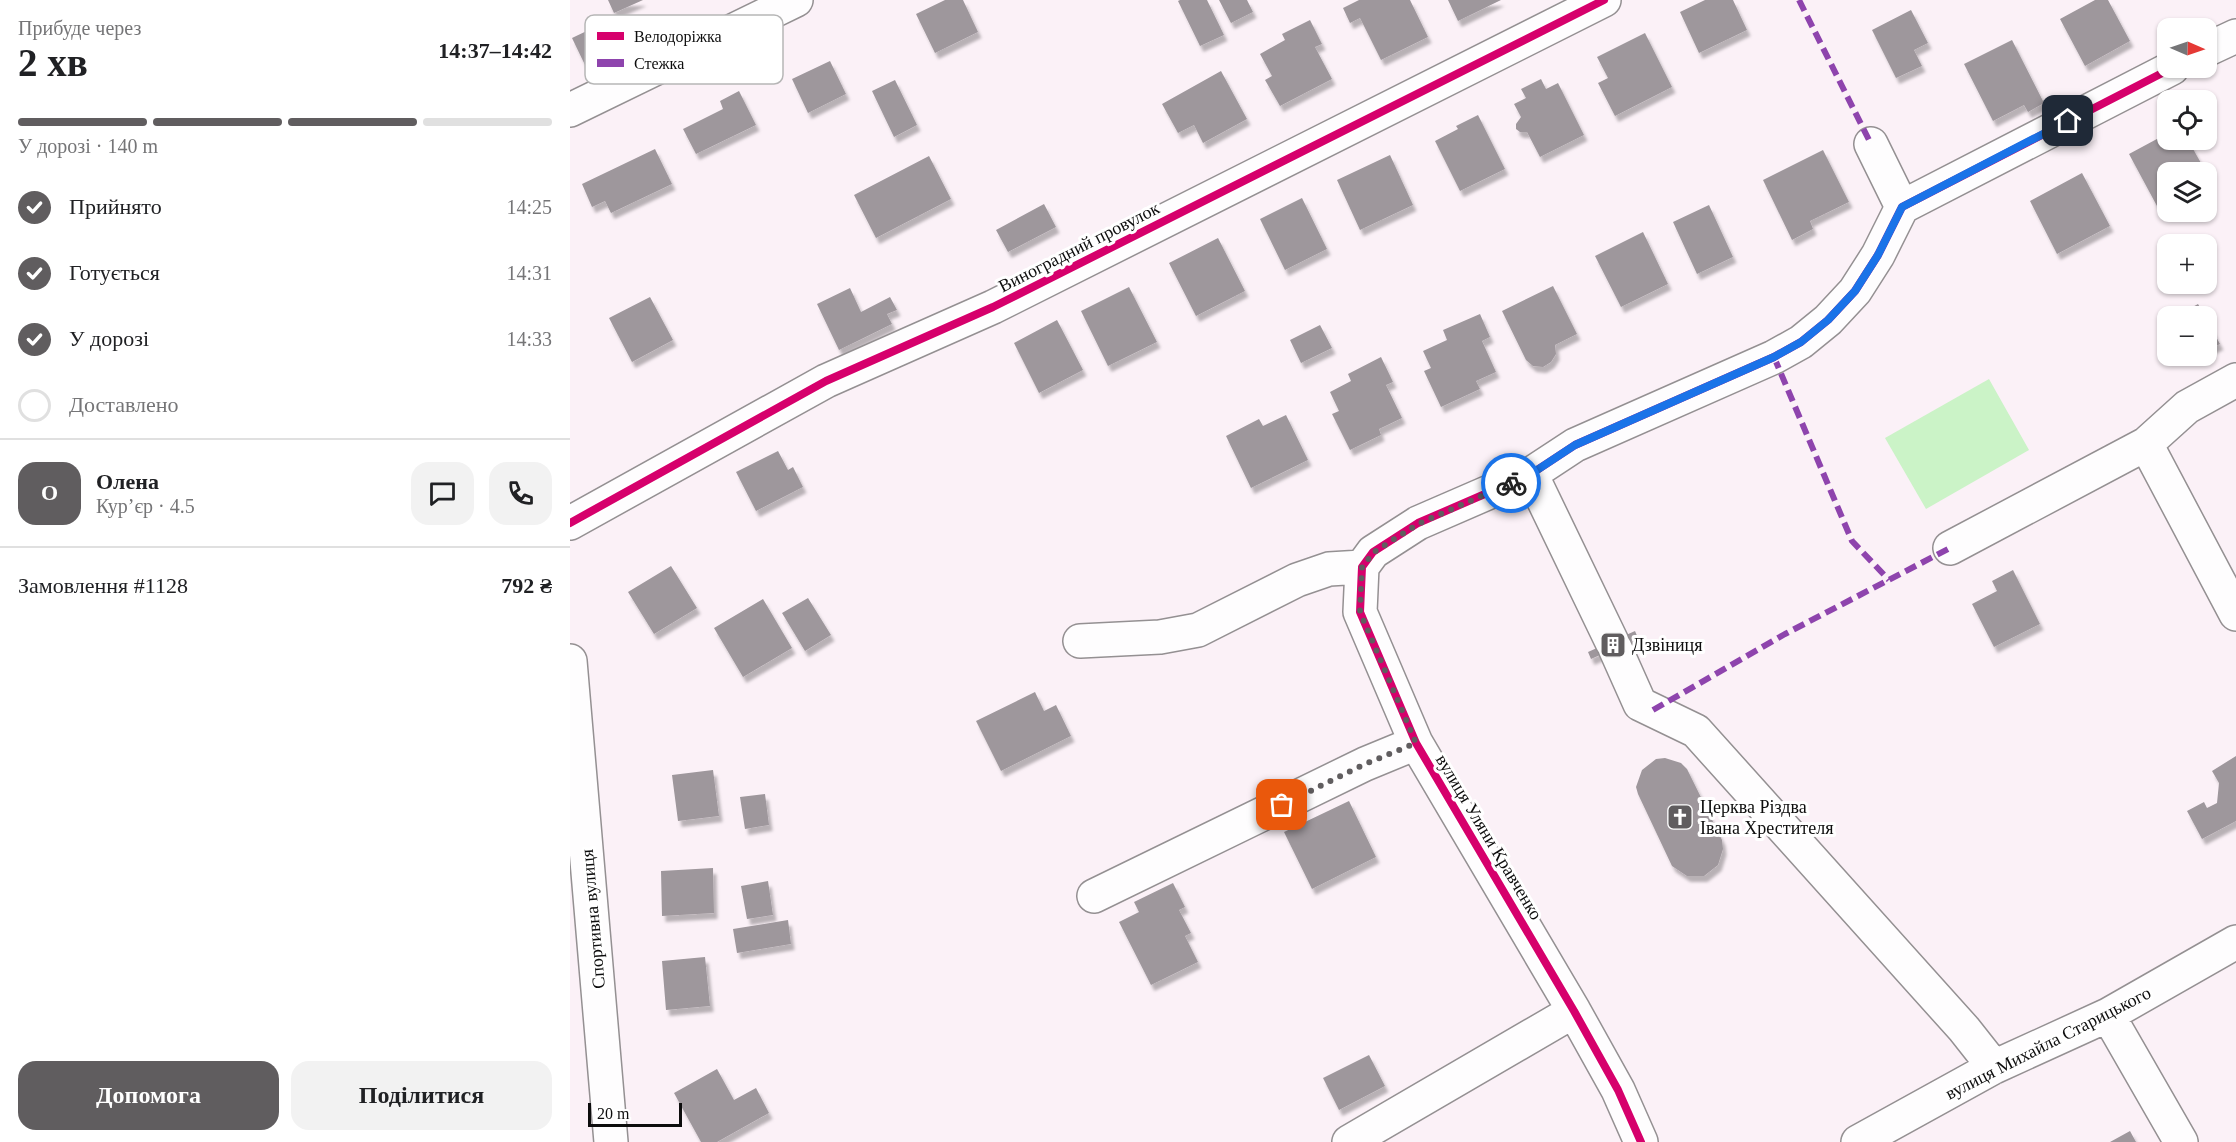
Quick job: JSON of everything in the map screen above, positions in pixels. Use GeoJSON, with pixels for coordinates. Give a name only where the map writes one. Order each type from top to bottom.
{"type":"FeatureCollection","features":[{"type":"Feature","properties":{"kind":"street"},"geometry":{"type":"LineString","coordinates":[[765,15],[796,0]]}},
{"type":"Feature","properties":{"kind":"street","name":"Виноградний провулок"},"geometry":{"type":"LineString","coordinates":[[570,524],[826,381],[993,307],[1604,0]]}},
{"type":"Feature","properties":{"kind":"street"},"geometry":{"type":"LineString","coordinates":[[2217,45],[2236,36]]}},
{"type":"Feature","properties":{"kind":"street"},"geometry":{"type":"LineString","coordinates":[[1080,641],[1160,637],[1198,630],[1297,580],[1329,570],[1362,567],[1374,552],[1418,524],[1531,474],[1575,445],[1774,357],[1801,342],[1828,320],[1855,291],[1878,255],[1902,207],[2157,76]]}},
{"type":"Feature","properties":{"kind":"street"},"geometry":{"type":"LineString","coordinates":[[570,110],[623,84]]}},
{"type":"Feature","properties":{"kind":"street"},"geometry":{"type":"LineString","coordinates":[[1871,144],[1902,207]]}},
{"type":"Feature","properties":{"kind":"street"},"geometry":{"type":"LineString","coordinates":[[1950,548],[2146,444],[2187,406],[2236,380]]}},
{"type":"Feature","properties":{"kind":"street"},"geometry":{"type":"LineString","coordinates":[[2146,444],[2236,614]]}},
{"type":"Feature","properties":{"kind":"street"},"geometry":{"type":"LineString","coordinates":[[1531,474],[1640,704],[1696,731],[1964,1029],[1994,1067]]}},
{"type":"Feature","properties":{"kind":"street","name":"вулиця Уляни Кравченко"},"geometry":{"type":"LineString","coordinates":[[1362,567],[1360,612],[1416,743],[1574,1011],[1618,1090],[1641,1142]]}},
{"type":"Feature","properties":{"kind":"street","name":"Спортивна вулиця"},"geometry":{"type":"LineString","coordinates":[[570,661],[611,1142]]}},
{"type":"Feature","properties":{"kind":"street"},"geometry":{"type":"LineString","coordinates":[[1094,896],[1365,764],[1416,743]]}},
{"type":"Feature","properties":{"kind":"street","name":"вулиця Михайла Старицького"},"geometry":{"type":"LineString","coordinates":[[1858,1142],[1994,1067],[2108,1016],[2236,942]]}},
{"type":"Feature","properties":{"kind":"street"},"geometry":{"type":"LineString","coordinates":[[1349,1142],[1574,1011]]}},
{"type":"Feature","properties":{"kind":"street"},"geometry":{"type":"LineString","coordinates":[[2108,1016],[2181,1142]]}},
{"type":"Feature","properties":{"kind":"shaded area"},"geometry":{"type":"Polygon","coordinates":[[[1989,379],[2029,450],[1926,509],[1885,438],[1989,379]]]}},
{"type":"Feature","properties":{"kind":"building"},"geometry":{"type":"Polygon","coordinates":[[[608,0],[643,0],[614,13],[608,0]]]}},
{"type":"Feature","properties":{"kind":"building"},"geometry":{"type":"Polygon","coordinates":[[[945,0],[963,0],[978,32],[935,53],[916,14],[945,0]]]}},
{"type":"Feature","properties":{"kind":"building"},"geometry":{"type":"Polygon","coordinates":[[[1207,0],[1224,35],[1200,46],[1178,1],[1207,0]]]}},
{"type":"Feature","properties":{"kind":"building"},"geometry":{"type":"Polygon","coordinates":[[[1219,0],[1247,0],[1253,12],[1231,23],[1219,0]]]}},
{"type":"Feature","properties":{"kind":"building"},"geometry":{"type":"Polygon","coordinates":[[[1359,0],[1410,0],[1428,37],[1381,60],[1360,18],[1350,23],[1343,8],[1359,0]]]}},
{"type":"Feature","properties":{"kind":"building"},"geometry":{"type":"Polygon","coordinates":[[[1448,0],[1501,0],[1458,21],[1448,0]]]}},
{"type":"Feature","properties":{"kind":"building"},"geometry":{"type":"Polygon","coordinates":[[[1705,0],[1733,0],[1747,30],[1699,53],[1680,12],[1705,0]]]}},
{"type":"Feature","properties":{"kind":"building"},"geometry":{"type":"Polygon","coordinates":[[[2095,0],[2108,0],[2130,41],[2085,66],[2060,19],[2095,0]]]}},
{"type":"Feature","properties":{"kind":"building"},"geometry":{"type":"Polygon","coordinates":[[[1911,10],[1928,43],[1914,50],[1922,66],[1896,78],[1872,30],[1911,10]]]}},
{"type":"Feature","properties":{"kind":"building"},"geometry":{"type":"Polygon","coordinates":[[[1310,20],[1322,44],[1315,47],[1332,79],[1280,106],[1265,80],[1272,76],[1260,54],[1285,40],[1282,34],[1310,20]]]}},
{"type":"Feature","properties":{"kind":"building"},"geometry":{"type":"Polygon","coordinates":[[[585,32],[585,65],[572,38],[585,32]]]}},
{"type":"Feature","properties":{"kind":"building"},"geometry":{"type":"Polygon","coordinates":[[[1645,33],[1672,87],[1615,116],[1598,83],[1608,78],[1597,57],[1645,33]]]}},
{"type":"Feature","properties":{"kind":"building"},"geometry":{"type":"Polygon","coordinates":[[[2012,40],[2044,103],[2028,112],[2024,105],[1993,121],[1964,64],[2012,40]]]}},
{"type":"Feature","properties":{"kind":"building"},"geometry":{"type":"Polygon","coordinates":[[[830,61],[846,94],[808,113],[792,79],[830,61]]]}},
{"type":"Feature","properties":{"kind":"building"},"geometry":{"type":"Polygon","coordinates":[[[1221,71],[1247,119],[1203,143],[1194,125],[1178,133],[1162,104],[1221,71]]]}},
{"type":"Feature","properties":{"kind":"building"},"geometry":{"type":"Polygon","coordinates":[[[1541,79],[1546,89],[1558,83],[1584,135],[1540,157],[1527,132],[1520,132],[1516,129],[1516,124],[1521,117],[1514,104],[1526,98],[1521,89],[1541,79]]]}},
{"type":"Feature","properties":{"kind":"building"},"geometry":{"type":"Polygon","coordinates":[[[895,80],[917,125],[894,137],[872,91],[895,80]]]}},
{"type":"Feature","properties":{"kind":"building"},"geometry":{"type":"Polygon","coordinates":[[[739,91],[756,125],[696,154],[683,129],[723,109],[720,101],[739,91]]]}},
{"type":"Feature","properties":{"kind":"building"},"geometry":{"type":"Polygon","coordinates":[[[1478,115],[1505,169],[1460,191],[1435,141],[1458,129],[1456,126],[1478,115]]]}},
{"type":"Feature","properties":{"kind":"building"},"geometry":{"type":"Polygon","coordinates":[[[2157,139],[2157,150],[2194,150],[2200,162],[2157,162],[2157,206],[2129,154],[2157,139]]]}},
{"type":"Feature","properties":{"kind":"building"},"geometry":{"type":"Polygon","coordinates":[[[655,149],[672,184],[611,213],[605,201],[592,207],[582,184],[655,149]]]}},
{"type":"Feature","properties":{"kind":"building"},"geometry":{"type":"Polygon","coordinates":[[[1823,150],[1849,202],[1810,221],[1813,229],[1792,240],[1763,180],[1823,150]]]}},
{"type":"Feature","properties":{"kind":"building"},"geometry":{"type":"Polygon","coordinates":[[[1390,155],[1413,205],[1360,230],[1337,180],[1390,155]]]}},
{"type":"Feature","properties":{"kind":"building"},"geometry":{"type":"Polygon","coordinates":[[[929,156],[951,199],[876,238],[854,195],[929,156]]]}},
{"type":"Feature","properties":{"kind":"building"},"geometry":{"type":"Polygon","coordinates":[[[2082,173],[2110,226],[2057,254],[2030,201],[2082,173]]]}},
{"type":"Feature","properties":{"kind":"building"},"geometry":{"type":"Polygon","coordinates":[[[1302,198],[1327,249],[1285,270],[1260,219],[1302,198]]]}},
{"type":"Feature","properties":{"kind":"building"},"geometry":{"type":"Polygon","coordinates":[[[1044,204],[1056,227],[1008,252],[996,230],[1044,204]]]}},
{"type":"Feature","properties":{"kind":"building"},"geometry":{"type":"Polygon","coordinates":[[[1709,205],[1733,257],[1697,274],[1673,222],[1709,205]]]}},
{"type":"Feature","properties":{"kind":"building"},"geometry":{"type":"Polygon","coordinates":[[[1643,232],[1668,284],[1621,307],[1595,256],[1643,232]]]}},
{"type":"Feature","properties":{"kind":"building"},"geometry":{"type":"Polygon","coordinates":[[[1218,238],[1245,291],[1196,316],[1169,263],[1218,238]]]}},
{"type":"Feature","properties":{"kind":"building"},"geometry":{"type":"Polygon","coordinates":[[[1553,286],[1577,334],[1555,345],[1556,354],[1551,362],[1543,367],[1533,366],[1526,360],[1502,311],[1553,286]]]}},
{"type":"Feature","properties":{"kind":"building"},"geometry":{"type":"Polygon","coordinates":[[[1129,287],[1157,342],[1108,366],[1081,311],[1129,287]]]}},
{"type":"Feature","properties":{"kind":"building"},"geometry":{"type":"Polygon","coordinates":[[[850,288],[861,312],[890,297],[897,310],[887,314],[892,324],[839,350],[817,304],[850,288]]]}},
{"type":"Feature","properties":{"kind":"building"},"geometry":{"type":"Polygon","coordinates":[[[650,297],[673,340],[632,362],[609,318],[650,297]]]}},
{"type":"Feature","properties":{"kind":"building"},"geometry":{"type":"Polygon","coordinates":[[[1480,314],[1490,337],[1482,341],[1496,372],[1476,381],[1480,389],[1441,407],[1424,371],[1431,368],[1423,351],[1447,340],[1443,330],[1480,314]]]}},
{"type":"Feature","properties":{"kind":"building"},"geometry":{"type":"Polygon","coordinates":[[[1057,320],[1083,370],[1039,393],[1014,343],[1057,320]]]}},
{"type":"Feature","properties":{"kind":"building"},"geometry":{"type":"Polygon","coordinates":[[[1320,325],[1332,348],[1301,363],[1290,340],[1320,325]]]}},
{"type":"Feature","properties":{"kind":"building"},"geometry":{"type":"Polygon","coordinates":[[[1381,357],[1393,382],[1386,385],[1402,418],[1379,429],[1381,435],[1350,450],[1332,414],[1339,411],[1330,392],[1351,381],[1348,374],[1381,357]]]}},
{"type":"Feature","properties":{"kind":"building"},"geometry":{"type":"Polygon","coordinates":[[[1286,415],[1308,460],[1251,488],[1226,436],[1259,419],[1263,426],[1286,415]]]}},
{"type":"Feature","properties":{"kind":"building"},"geometry":{"type":"Polygon","coordinates":[[[778,451],[788,470],[793,467],[803,487],[756,511],[736,472],[778,451]]]}},
{"type":"Feature","properties":{"kind":"building"},"geometry":{"type":"Polygon","coordinates":[[[671,566],[697,608],[654,634],[628,592],[671,566]]]}},
{"type":"Feature","properties":{"kind":"building"},"geometry":{"type":"Polygon","coordinates":[[[2013,570],[2040,624],[1994,647],[1972,604],[1997,591],[1992,581],[2013,570]]]}},
{"type":"Feature","properties":{"kind":"building"},"geometry":{"type":"Polygon","coordinates":[[[808,598],[831,635],[805,651],[782,613],[808,598]]]}},
{"type":"Feature","properties":{"kind":"building"},"geometry":{"type":"Polygon","coordinates":[[[763,599],[792,648],[743,677],[714,628],[763,599]]]}},
{"type":"Feature","properties":{"kind":"building","name":"Дзвіниця"},"geometry":{"type":"Polygon","coordinates":[[[1635,631],[1638,638],[1591,659],[1588,652],[1635,631]]]}},
{"type":"Feature","properties":{"kind":"building"},"geometry":{"type":"Polygon","coordinates":[[[1035,692],[1044,711],[1056,705],[1071,736],[1001,771],[976,721],[1035,692]]]}},
{"type":"Feature","properties":{"kind":"building"},"geometry":{"type":"Polygon","coordinates":[[[2236,756],[2236,821],[2202,839],[2187,811],[2204,802],[2207,808],[2217,803],[2219,783],[2212,771],[2236,756]]]}},
{"type":"Feature","properties":{"kind":"building","name":"Церква Різдва Івана Хрестителя"},"geometry":{"type":"Polygon","coordinates":[[[1665,758],[1681,763],[1687,769],[1722,840],[1723,849],[1718,865],[1704,876],[1687,876],[1672,866],[1638,794],[1636,787],[1642,770],[1656,759],[1665,758]]]}},
{"type":"Feature","properties":{"kind":"building"},"geometry":{"type":"Polygon","coordinates":[[[713,770],[719,816],[678,821],[672,775],[713,770]]]}},
{"type":"Feature","properties":{"kind":"building"},"geometry":{"type":"Polygon","coordinates":[[[765,794],[769,825],[745,829],[740,797],[765,794]]]}},
{"type":"Feature","properties":{"kind":"building"},"geometry":{"type":"Polygon","coordinates":[[[1349,801],[1376,857],[1312,889],[1284,832],[1349,801]]]}},
{"type":"Feature","properties":{"kind":"building"},"geometry":{"type":"Polygon","coordinates":[[[713,868],[714,913],[662,916],[661,871],[713,868]]]}},
{"type":"Feature","properties":{"kind":"building"},"geometry":{"type":"Polygon","coordinates":[[[768,881],[773,915],[747,919],[741,886],[768,881]]]}},
{"type":"Feature","properties":{"kind":"building"},"geometry":{"type":"Polygon","coordinates":[[[1173,883],[1185,907],[1179,910],[1191,933],[1185,936],[1198,962],[1151,985],[1119,922],[1139,912],[1134,902],[1173,883]]]}},
{"type":"Feature","properties":{"kind":"building"},"geometry":{"type":"Polygon","coordinates":[[[788,920],[791,944],[737,953],[733,929],[788,920]]]}},
{"type":"Feature","properties":{"kind":"building"},"geometry":{"type":"Polygon","coordinates":[[[705,957],[710,1006],[666,1010],[662,961],[705,957]]]}},
{"type":"Feature","properties":{"kind":"building"},"geometry":{"type":"Polygon","coordinates":[[[1369,1055],[1385,1086],[1339,1110],[1323,1078],[1369,1055]]]}},
{"type":"Feature","properties":{"kind":"building"},"geometry":{"type":"Polygon","coordinates":[[[717,1069],[734,1100],[756,1088],[769,1113],[717,1142],[701,1142],[674,1093],[717,1069]]]}},
{"type":"Feature","properties":{"kind":"building"},"geometry":{"type":"Polygon","coordinates":[[[2130,1131],[2136,1142],[2110,1142],[2130,1131]]]}},
{"type":"Feature","properties":{"kind":"marked path"},"geometry":{"type":"LineString","coordinates":[[1799,0],[1871,144]]}},
{"type":"Feature","properties":{"kind":"marked path"},"geometry":{"type":"LineString","coordinates":[[1774,357],[1852,541],[1889,580]]}},
{"type":"Feature","properties":{"kind":"marked path"},"geometry":{"type":"LineString","coordinates":[[1653,710],[1785,634],[1950,548]]}},
{"type":"Feature","properties":{"kind":"cycle path"},"geometry":{"type":"LineString","coordinates":[[570,523],[826,381],[993,307],[1604,0]]}},
{"type":"Feature","properties":{"kind":"cycle path"},"geometry":{"type":"LineString","coordinates":[[1641,1142],[1618,1090],[1574,1011],[1416,743],[1360,612],[1362,567],[1373,552],[1418,523],[1531,474],[1575,445],[1774,357],[1801,342],[1828,320],[1855,291],[1878,255],[1902,207],[2157,76]]}},
{"type":"Feature","properties":{"kind":"way so far"},"geometry":{"type":"LineString","coordinates":[[1282,805],[1365,764],[1416,743],[1360,612],[1362,567],[1374,552],[1418,524],[1511,483]]}},
{"type":"Feature","properties":{"kind":"place","name":"Дзвіниця"},"geometry":{"type":"Point","coordinates":[1613,645]}},
{"type":"Feature","properties":{"kind":"place","name":"Церква Різдва Івана Хрестителя"},"geometry":{"type":"Point","coordinates":[1680,817]}},
{"type":"Feature","properties":{"kind":"route"},"geometry":{"type":"LineString","coordinates":[[1511,483],[1531,474],[1575,445],[1774,357],[1801,342],[1828,320],[1855,291],[1878,255],[1902,207],[2068,121]]}}]}
